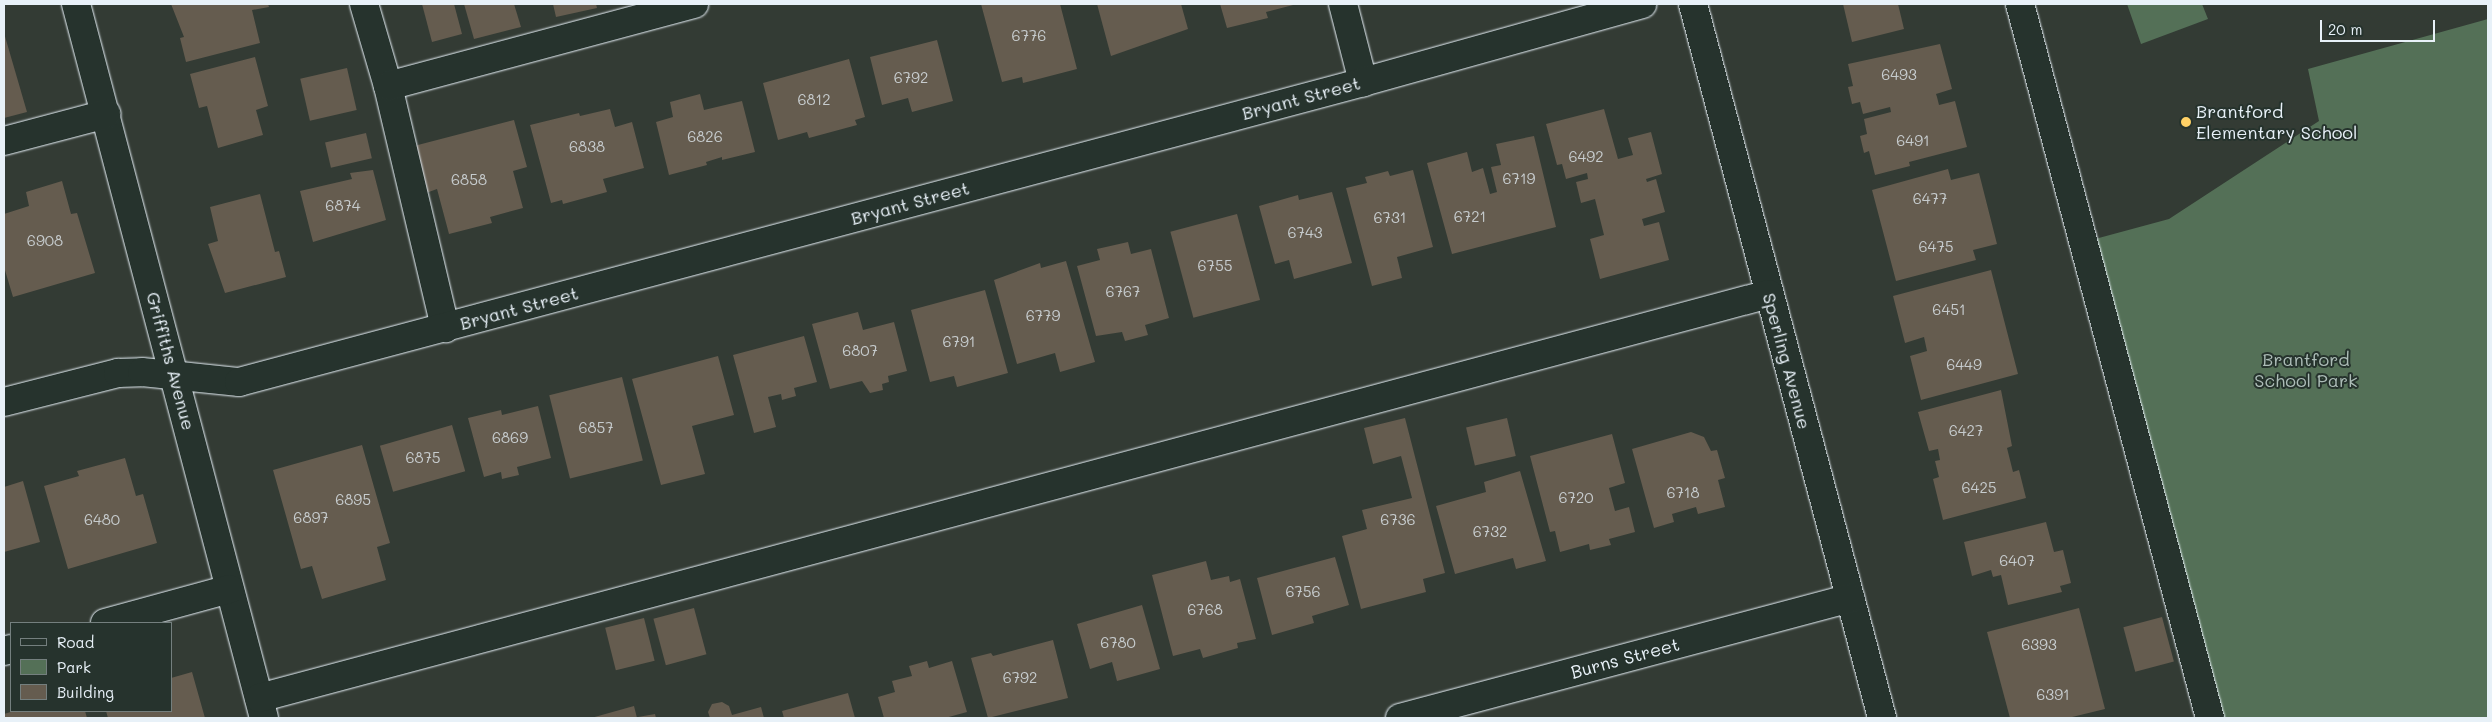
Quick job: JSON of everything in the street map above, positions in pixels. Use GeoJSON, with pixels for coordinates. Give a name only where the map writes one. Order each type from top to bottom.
{"type":"FeatureCollection","features":[{"type":"Feature","properties":{"kind":"street","name":"Griffiths Avenue"},"geometry":{"type":"LineString","coordinates":[[76,4],[175,376],[229,589],[262,708]]}},
{"type":"Feature","properties":{"kind":"street"},"geometry":{"type":"LineString","coordinates":[[364,4],[388,86],[445,328]]}},
{"type":"Feature","properties":{"kind":"street"},"geometry":{"type":"LineString","coordinates":[[388,86],[694,4]]}},
{"type":"Feature","properties":{"kind":"street"},"geometry":{"type":"LineString","coordinates":[[1343,4],[1363,82]]}},
{"type":"Feature","properties":{"kind":"street","name":"Bryant Street"},"geometry":{"type":"LineString","coordinates":[[4,402],[118,373],[142,372],[239,382],[1363,82],[1642,4]]}},
{"type":"Feature","properties":{"kind":"street","name":"Sperling Avenue"},"geometry":{"type":"LineString","coordinates":[[1693,4],[1882,718]]}},
{"type":"Feature","properties":{"kind":"street"},"geometry":{"type":"LineString","coordinates":[[2020,4],[2210,718]]}},
{"type":"Feature","properties":{"kind":"street"},"geometry":{"type":"LineString","coordinates":[[4,141],[106,114]]}},
{"type":"Feature","properties":{"kind":"street"},"geometry":{"type":"LineString","coordinates":[[262,708],[1769,294]]}},
{"type":"Feature","properties":{"kind":"street"},"geometry":{"type":"LineString","coordinates":[[109,622],[229,589]]}},
{"type":"Feature","properties":{"kind":"street","name":"Burns Street"},"geometry":{"type":"LineString","coordinates":[[1400,718],[1850,598]]}},
{"type":"Feature","properties":{"kind":"green space"},"geometry":{"type":"Polygon","coordinates":[[[2127,4],[2202,4],[2208,19],[2141,44],[2127,4]]]}},
{"type":"Feature","properties":{"kind":"green space","name":"Brantford School Park"},"geometry":{"type":"Polygon","coordinates":[[[2488,19],[2488,718],[2210,718],[2084,242],[2169,219],[2319,121],[2308,69],[2488,19]]]}},
{"type":"Feature","properties":{"kind":"building"},"geometry":{"type":"Polygon","coordinates":[[[171,4],[268,4],[269,7],[252,10],[260,43],[186,62],[180,38],[184,37],[171,4]]]}},
{"type":"Feature","properties":{"kind":"building"},"geometry":{"type":"Polygon","coordinates":[[[422,4],[454,4],[462,34],[432,42],[422,4]]]}},
{"type":"Feature","properties":{"kind":"building"},"geometry":{"type":"Polygon","coordinates":[[[464,4],[514,4],[521,27],[474,39],[464,4]]]}},
{"type":"Feature","properties":{"kind":"building"},"geometry":{"type":"Polygon","coordinates":[[[553,4],[596,4],[597,8],[556,17],[553,4]]]}},
{"type":"Feature","properties":{"kind":"building"},"geometry":{"type":"Polygon","coordinates":[[[981,4],[1060,4],[1077,69],[1023,83],[1022,77],[1002,82],[981,4]]]}},
{"type":"Feature","properties":{"kind":"building"},"geometry":{"type":"Polygon","coordinates":[[[1097,4],[1181,4],[1188,29],[1111,56],[1097,4]]]}},
{"type":"Feature","properties":{"kind":"building"},"geometry":{"type":"Polygon","coordinates":[[[1220,4],[1297,4],[1266,12],[1268,18],[1227,28],[1220,4]]]}},
{"type":"Feature","properties":{"kind":"building"},"geometry":{"type":"Polygon","coordinates":[[[1843,4],[1898,4],[1904,29],[1852,42],[1843,4]]]}},
{"type":"Feature","properties":{"kind":"building"},"geometry":{"type":"Polygon","coordinates":[[[4,33],[27,112],[4,118],[4,33]]]}},
{"type":"Feature","properties":{"kind":"building"},"geometry":{"type":"Polygon","coordinates":[[[937,40],[953,101],[912,112],[908,98],[882,105],[870,57],[937,40]]]}},
{"type":"Feature","properties":{"kind":"building"},"geometry":{"type":"Polygon","coordinates":[[[1940,44],[1952,89],[1936,94],[1939,105],[1955,101],[1967,147],[1909,162],[1910,166],[1875,175],[1869,151],[1864,153],[1860,136],[1867,134],[1864,119],[1891,112],[1890,107],[1863,114],[1860,102],[1852,104],[1848,87],[1853,86],[1848,64],[1940,44]]]}},
{"type":"Feature","properties":{"kind":"building"},"geometry":{"type":"Polygon","coordinates":[[[255,57],[268,106],[256,110],[263,135],[218,148],[207,106],[199,108],[190,74],[255,57]]]}},
{"type":"Feature","properties":{"kind":"building"},"geometry":{"type":"Polygon","coordinates":[[[849,59],[865,117],[855,120],[857,125],[809,138],[807,132],[778,140],[763,83],[849,59]]]}},
{"type":"Feature","properties":{"kind":"building"},"geometry":{"type":"Polygon","coordinates":[[[347,68],[357,110],[310,121],[300,79],[347,68]]]}},
{"type":"Feature","properties":{"kind":"building"},"geometry":{"type":"Polygon","coordinates":[[[700,94],[704,110],[742,101],[755,152],[722,160],[722,157],[706,162],[707,165],[669,175],[656,122],[673,117],[670,102],[700,94]]]}},
{"type":"Feature","properties":{"kind":"building"},"geometry":{"type":"Polygon","coordinates":[[[610,109],[615,127],[632,122],[644,168],[603,179],[607,192],[563,204],[562,200],[551,203],[530,125],[579,113],[580,116],[610,109]]]}},
{"type":"Feature","properties":{"kind":"building"},"geometry":{"type":"Polygon","coordinates":[[[1604,109],[1618,159],[1633,155],[1628,138],[1651,132],[1662,174],[1646,179],[1647,182],[1656,179],[1665,212],[1642,219],[1644,226],[1659,222],[1669,260],[1600,279],[1590,239],[1604,235],[1595,199],[1581,203],[1576,182],[1588,179],[1587,173],[1566,179],[1562,164],[1557,165],[1546,124],[1604,109]]]}},
{"type":"Feature","properties":{"kind":"building"},"geometry":{"type":"Polygon","coordinates":[[[514,120],[527,167],[513,171],[523,208],[490,217],[492,223],[449,234],[437,189],[426,193],[414,146],[514,120]]]}},
{"type":"Feature","properties":{"kind":"building"},"geometry":{"type":"Polygon","coordinates":[[[366,133],[372,158],[331,168],[325,142],[366,133]]]}},
{"type":"Feature","properties":{"kind":"building"},"geometry":{"type":"Polygon","coordinates":[[[1534,136],[1556,227],[1452,254],[1427,163],[1467,152],[1472,172],[1483,168],[1490,194],[1497,192],[1491,167],[1501,165],[1496,144],[1534,136]]]}},
{"type":"Feature","properties":{"kind":"building"},"geometry":{"type":"Polygon","coordinates":[[[1948,169],[1951,180],[1979,173],[1997,244],[1973,250],[1976,260],[1896,281],[1872,190],[1948,169]]]}},
{"type":"Feature","properties":{"kind":"building"},"geometry":{"type":"Polygon","coordinates":[[[373,170],[386,220],[313,242],[300,191],[352,179],[350,173],[373,170]]]}},
{"type":"Feature","properties":{"kind":"building"},"geometry":{"type":"Polygon","coordinates":[[[1413,170],[1433,247],[1397,257],[1402,278],[1372,286],[1346,188],[1367,183],[1365,177],[1388,171],[1390,176],[1413,170]]]}},
{"type":"Feature","properties":{"kind":"building"},"geometry":{"type":"Polygon","coordinates":[[[62,181],[71,214],[77,213],[95,273],[13,297],[4,267],[4,214],[29,206],[26,192],[62,181]]]}},
{"type":"Feature","properties":{"kind":"building"},"geometry":{"type":"Polygon","coordinates":[[[1332,192],[1352,263],[1294,279],[1289,260],[1275,264],[1259,206],[1298,195],[1299,200],[1332,192]]]}},
{"type":"Feature","properties":{"kind":"building"},"geometry":{"type":"Polygon","coordinates":[[[260,194],[275,252],[279,251],[286,277],[225,293],[208,244],[218,241],[210,207],[260,194]]]}},
{"type":"Feature","properties":{"kind":"building"},"geometry":{"type":"Polygon","coordinates":[[[1237,214],[1260,300],[1193,318],[1170,232],[1237,214]]]}},
{"type":"Feature","properties":{"kind":"building"},"geometry":{"type":"Polygon","coordinates":[[[1128,242],[1131,254],[1151,249],[1169,318],[1145,325],[1148,335],[1125,341],[1122,332],[1096,336],[1077,266],[1100,260],[1097,249],[1128,242]]]}},
{"type":"Feature","properties":{"kind":"building"},"geometry":{"type":"Polygon","coordinates":[[[1066,261],[1095,362],[1060,372],[1055,353],[1017,364],[994,280],[1040,263],[1041,268],[1066,261]]]}},
{"type":"Feature","properties":{"kind":"building"},"geometry":{"type":"Polygon","coordinates":[[[1991,270],[2018,374],[1921,400],[1910,356],[1927,351],[1924,337],[1905,343],[1893,296],[1991,270]]]}},
{"type":"Feature","properties":{"kind":"building"},"geometry":{"type":"Polygon","coordinates":[[[985,290],[1008,373],[957,387],[954,376],[930,382],[911,310],[985,290]]]}},
{"type":"Feature","properties":{"kind":"building"},"geometry":{"type":"Polygon","coordinates":[[[858,312],[863,330],[894,322],[907,371],[888,376],[889,382],[882,384],[883,390],[870,393],[862,381],[830,389],[812,324],[858,312]]]}},
{"type":"Feature","properties":{"kind":"building"},"geometry":{"type":"Polygon","coordinates":[[[804,336],[817,382],[794,388],[796,396],[782,400],[781,394],[768,397],[776,427],[754,433],[733,355],[804,336]]]}},
{"type":"Feature","properties":{"kind":"building"},"geometry":{"type":"Polygon","coordinates":[[[718,356],[734,415],[692,426],[705,474],[661,485],[632,379],[718,356]]]}},
{"type":"Feature","properties":{"kind":"building"},"geometry":{"type":"Polygon","coordinates":[[[622,377],[643,460],[570,479],[549,395],[622,377]]]}},
{"type":"Feature","properties":{"kind":"building"},"geometry":{"type":"Polygon","coordinates":[[[2001,390],[2012,446],[2007,448],[2013,472],[2019,470],[2026,498],[1943,520],[1933,479],[1939,477],[1935,461],[1940,460],[1938,449],[1929,451],[1918,412],[2001,390]]]}},
{"type":"Feature","properties":{"kind":"building"},"geometry":{"type":"Polygon","coordinates":[[[538,406],[551,458],[517,467],[519,475],[502,479],[501,472],[484,477],[468,418],[501,410],[502,415],[538,406]]]}},
{"type":"Feature","properties":{"kind":"building"},"geometry":{"type":"Polygon","coordinates":[[[1405,418],[1445,573],[1423,579],[1426,592],[1361,609],[1342,536],[1367,529],[1362,510],[1412,498],[1401,456],[1373,464],[1364,428],[1405,418]]]}},
{"type":"Feature","properties":{"kind":"building"},"geometry":{"type":"Polygon","coordinates":[[[1507,418],[1516,456],[1475,465],[1466,427],[1507,418]]]}},
{"type":"Feature","properties":{"kind":"building"},"geometry":{"type":"Polygon","coordinates":[[[452,425],[465,471],[393,492],[380,446],[452,425]]]}},
{"type":"Feature","properties":{"kind":"building"},"geometry":{"type":"Polygon","coordinates":[[[1691,432],[1704,437],[1711,451],[1717,450],[1725,478],[1718,480],[1725,507],[1698,514],[1696,507],[1672,514],[1674,522],[1654,528],[1632,449],[1691,432]]]}},
{"type":"Feature","properties":{"kind":"building"},"geometry":{"type":"Polygon","coordinates":[[[1612,434],[1625,483],[1609,488],[1615,511],[1629,507],[1635,532],[1609,539],[1611,545],[1590,550],[1589,544],[1560,552],[1555,531],[1550,532],[1530,456],[1612,434]]]}},
{"type":"Feature","properties":{"kind":"building"},"geometry":{"type":"Polygon","coordinates":[[[362,445],[390,543],[377,547],[386,580],[322,599],[312,566],[301,569],[273,470],[362,445]]]}},
{"type":"Feature","properties":{"kind":"building"},"geometry":{"type":"Polygon","coordinates":[[[125,458],[136,496],[143,494],[157,543],[68,569],[44,486],[79,476],[77,471],[125,458]]]}},
{"type":"Feature","properties":{"kind":"building"},"geometry":{"type":"Polygon","coordinates":[[[1520,471],[1546,561],[1516,569],[1513,558],[1455,574],[1436,506],[1486,492],[1484,482],[1520,471]]]}},
{"type":"Feature","properties":{"kind":"building"},"geometry":{"type":"Polygon","coordinates":[[[23,481],[40,542],[4,552],[4,487],[23,481]]]}},
{"type":"Feature","properties":{"kind":"building"},"geometry":{"type":"Polygon","coordinates":[[[2046,522],[2054,552],[2063,550],[2071,583],[2060,586],[2062,592],[2008,605],[2001,575],[1993,577],[1991,570],[1972,576],[1964,542],[2046,522]]]}},
{"type":"Feature","properties":{"kind":"building"},"geometry":{"type":"Polygon","coordinates":[[[1335,557],[1349,605],[1312,616],[1314,623],[1272,635],[1257,578],[1335,557]]]}},
{"type":"Feature","properties":{"kind":"building"},"geometry":{"type":"Polygon","coordinates":[[[1206,561],[1211,580],[1229,576],[1230,582],[1240,579],[1256,639],[1237,643],[1238,648],[1203,658],[1200,649],[1173,656],[1152,575],[1206,561]]]}},
{"type":"Feature","properties":{"kind":"building"},"geometry":{"type":"Polygon","coordinates":[[[1142,605],[1160,669],[1117,681],[1112,662],[1090,669],[1077,624],[1142,605]]]}},
{"type":"Feature","properties":{"kind":"building"},"geometry":{"type":"Polygon","coordinates":[[[694,608],[706,654],[666,665],[653,619],[694,608]]]}},
{"type":"Feature","properties":{"kind":"building"},"geometry":{"type":"Polygon","coordinates":[[[2079,608],[2105,709],[2068,718],[2010,718],[1987,632],[2079,608]]]}},
{"type":"Feature","properties":{"kind":"building"},"geometry":{"type":"Polygon","coordinates":[[[2162,617],[2174,661],[2135,672],[2123,627],[2162,617]]]}},
{"type":"Feature","properties":{"kind":"building"},"geometry":{"type":"Polygon","coordinates":[[[644,618],[655,661],[616,670],[605,628],[644,618]]]}},
{"type":"Feature","properties":{"kind":"building"},"geometry":{"type":"Polygon","coordinates":[[[1053,640],[1068,698],[988,718],[971,658],[991,653],[993,656],[1053,640]]]}},
{"type":"Feature","properties":{"kind":"building"},"geometry":{"type":"Polygon","coordinates":[[[927,661],[929,668],[952,661],[967,712],[945,718],[884,718],[878,697],[895,692],[892,681],[912,676],[909,666],[927,661]]]}},
{"type":"Feature","properties":{"kind":"building"},"geometry":{"type":"Polygon","coordinates":[[[192,672],[205,718],[108,718],[106,712],[172,712],[172,678],[192,672]]]}},
{"type":"Feature","properties":{"kind":"building"},"geometry":{"type":"Polygon","coordinates":[[[848,693],[855,718],[784,718],[782,711],[848,693]]]}},
{"type":"Feature","properties":{"kind":"building"},"geometry":{"type":"Polygon","coordinates":[[[722,702],[729,706],[732,715],[761,707],[764,718],[710,718],[708,712],[712,704],[722,702]]]}},
{"type":"Feature","properties":{"kind":"building"},"geometry":{"type":"Polygon","coordinates":[[[634,706],[637,718],[591,718],[634,706]]]}},
{"type":"Feature","properties":{"kind":"building"},"geometry":{"type":"Polygon","coordinates":[[[11,712],[85,712],[87,718],[4,718],[4,714],[11,712]]]}},
{"type":"Feature","properties":{"kind":"building"},"geometry":{"type":"Polygon","coordinates":[[[655,714],[656,718],[638,717],[655,714]]]}},
{"type":"Feature","properties":{"kind":"place","name":"Brantford Elementary School"},"geometry":{"type":"Point","coordinates":[2186,122]}}]}
